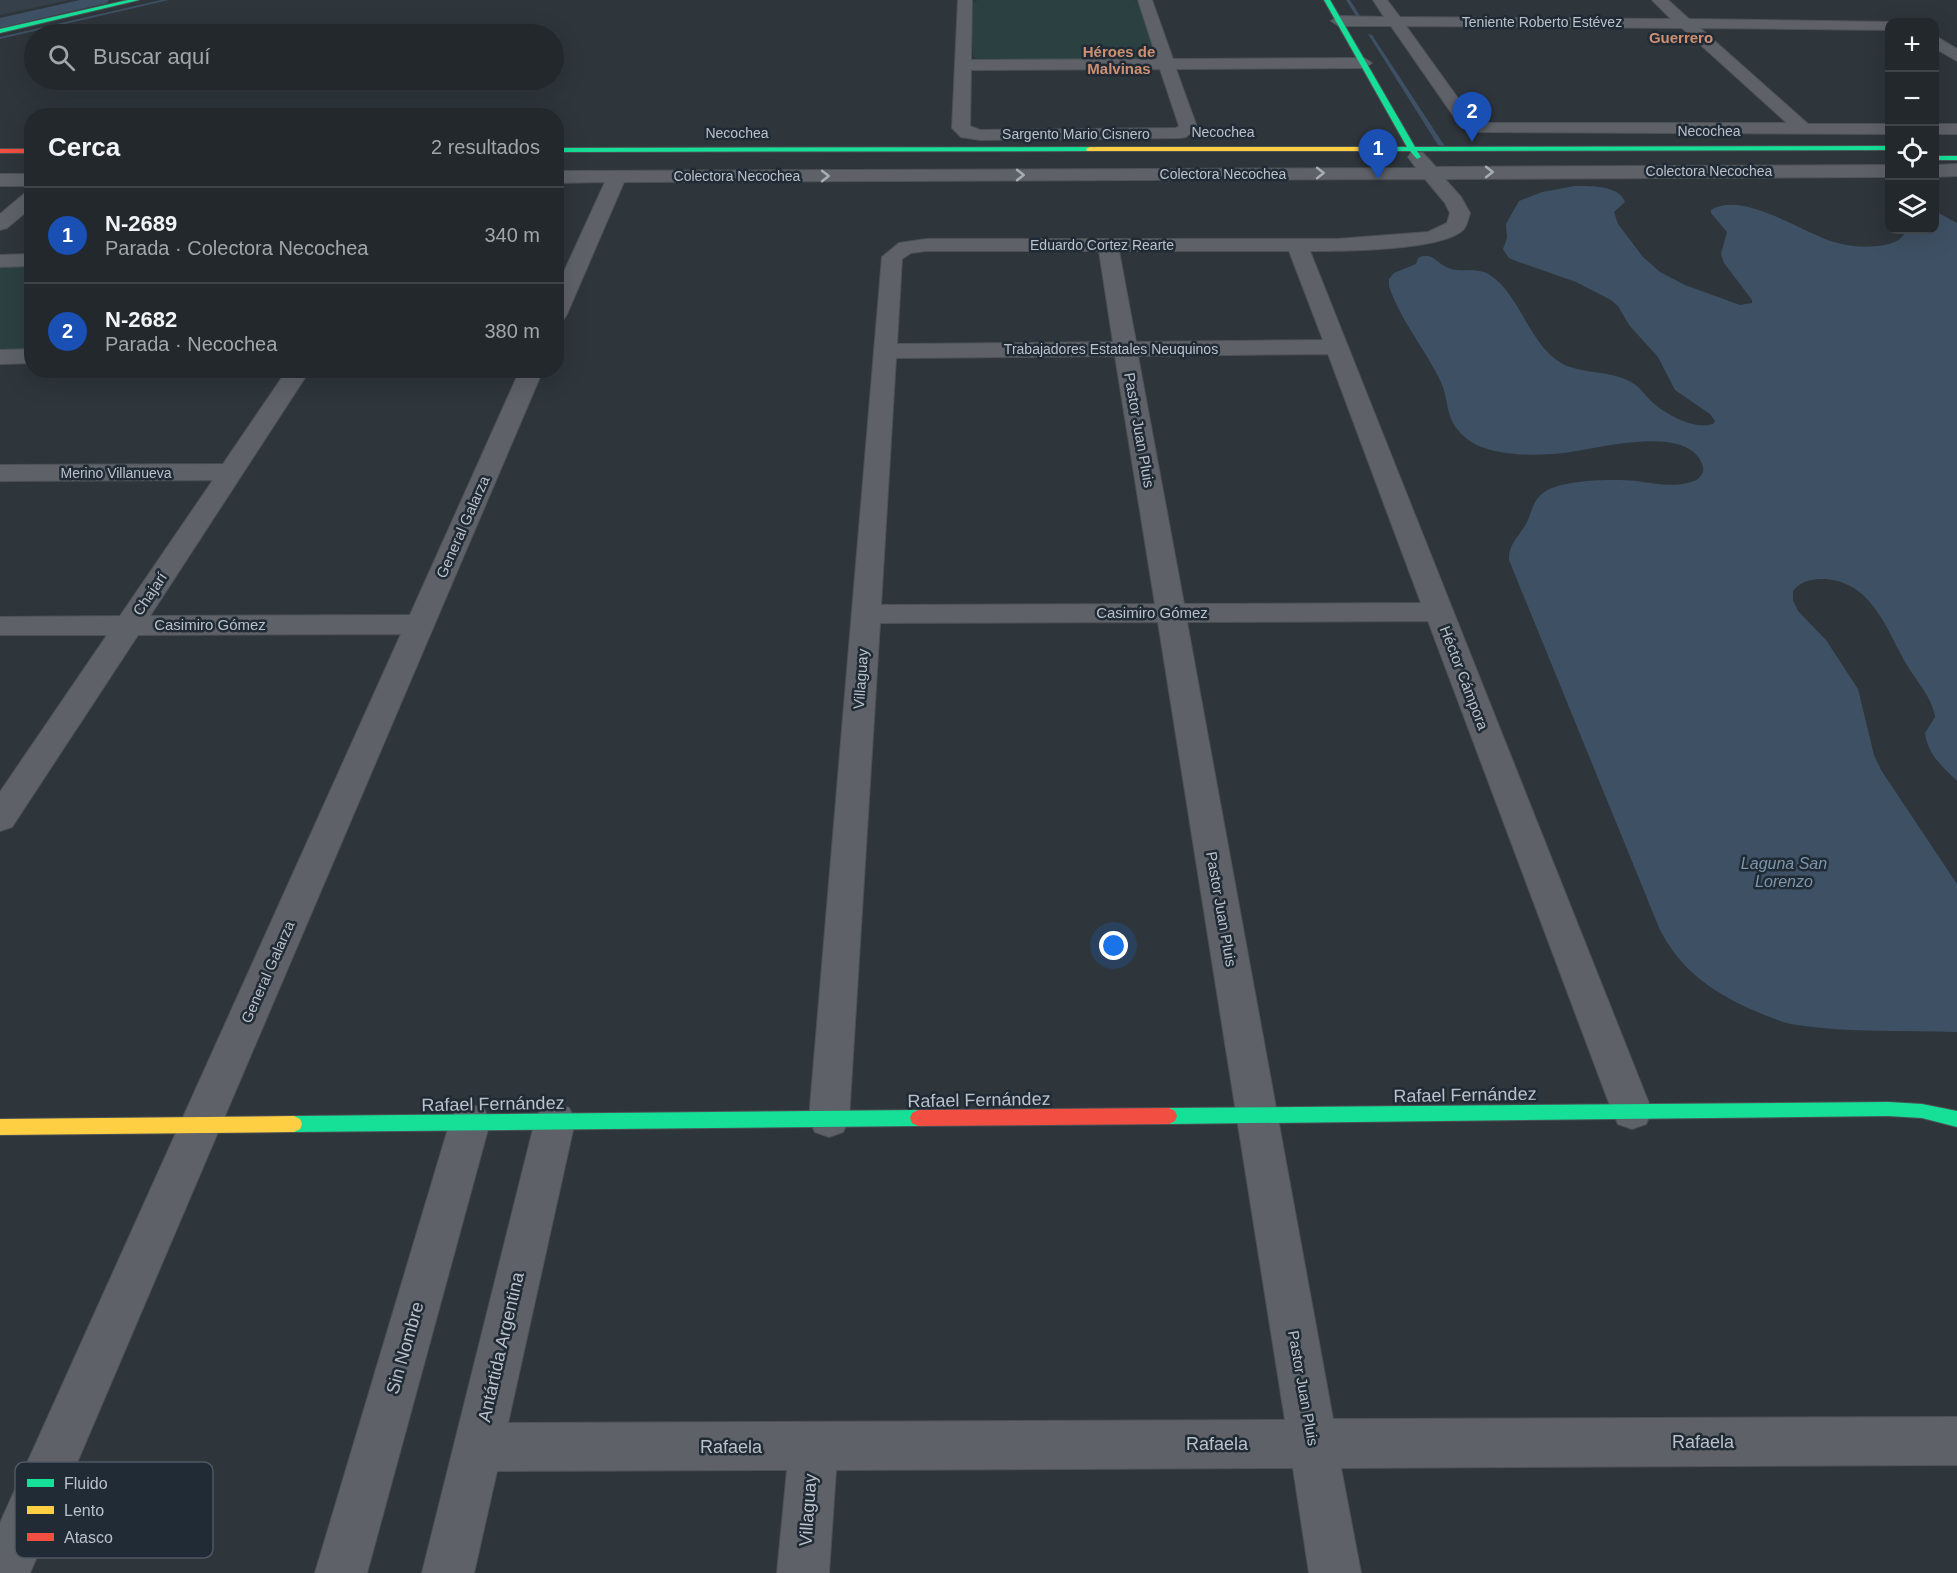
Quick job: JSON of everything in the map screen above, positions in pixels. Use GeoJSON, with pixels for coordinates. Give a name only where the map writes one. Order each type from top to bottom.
{"type":"FeatureCollection","features":[{"type":"Feature","properties":{"kind":"main road"},"geometry":{"type":"LineString","coordinates":[[31,24],[136,0]]}},
{"type":"Feature","properties":{"kind":"main road"},"geometry":{"type":"LineString","coordinates":[[1327,0],[1415,152]]}},
{"type":"Feature","properties":{"kind":"main road"},"geometry":{"type":"LineString","coordinates":[[0,31],[24,26]]}},
{"type":"Feature","properties":{"kind":"main road","name":"Necochea"},"geometry":{"type":"LineString","coordinates":[[564,159],[1885,148]]}},
{"type":"Feature","properties":{"kind":"main road"},"geometry":{"type":"LineString","coordinates":[[1939,148],[1957,148]]}},
{"type":"Feature","properties":{"kind":"main road","name":"Necochea"},"geometry":{"type":"LineString","coordinates":[[564,150],[1415,152],[1885,158]]}},
{"type":"Feature","properties":{"kind":"main road"},"geometry":{"type":"LineString","coordinates":[[0,151],[24,151]]}},
{"type":"Feature","properties":{"kind":"main road"},"geometry":{"type":"LineString","coordinates":[[1939,158],[1957,158]]}},
{"type":"Feature","properties":{"kind":"main road"},"geometry":{"type":"LineString","coordinates":[[0,160],[24,160]]}},
{"type":"Feature","properties":{"kind":"main road","name":"Rafael Fernández"},"geometry":{"type":"LineString","coordinates":[[0,1127],[1888,1109],[1922,1111],[1957,1119]]}},
{"type":"Feature","properties":{"kind":"street"},"geometry":{"type":"LineString","coordinates":[[965,0],[962,65],[1364,63]]}},
{"type":"Feature","properties":{"kind":"street"},"geometry":{"type":"LineString","coordinates":[[1145,0],[1167,64]]}},
{"type":"Feature","properties":{"kind":"street"},"geometry":{"type":"LineString","coordinates":[[1380,0],[1467,123],[1474,127],[1490,129],[1885,129]]}},
{"type":"Feature","properties":{"kind":"street"},"geometry":{"type":"LineString","coordinates":[[1659,0],[1804,129]]}},
{"type":"Feature","properties":{"kind":"street","name":"Teniente Roberto Estévez"},"geometry":{"type":"LineString","coordinates":[[1691,28],[1885,18]]}},
{"type":"Feature","properties":{"kind":"street","name":"Teniente Roberto Estévez"},"geometry":{"type":"LineString","coordinates":[[1342,26],[1691,28],[1885,35]]}},
{"type":"Feature","properties":{"kind":"street"},"geometry":{"type":"LineString","coordinates":[[1939,43],[1957,56]]}},
{"type":"Feature","properties":{"kind":"street","name":"Sargento Mario Cisnero"},"geometry":{"type":"LineString","coordinates":[[962,65],[961,128],[967,133],[1016,135],[1184,131],[1188,128],[1167,64]]}},
{"type":"Feature","properties":{"kind":"street"},"geometry":{"type":"LineString","coordinates":[[1939,129],[1957,129]]}},
{"type":"Feature","properties":{"kind":"street"},"geometry":{"type":"LineString","coordinates":[[1415,152],[1431,173]]}},
{"type":"Feature","properties":{"kind":"street","name":"Colectora Necochea"},"geometry":{"type":"LineString","coordinates":[[564,177],[1885,171]]}},
{"type":"Feature","properties":{"kind":"street"},"geometry":{"type":"LineString","coordinates":[[1939,171],[1957,171]]}},
{"type":"Feature","properties":{"kind":"street","name":"Eduardo Cortez Rearte"},"geometry":{"type":"LineString","coordinates":[[906,247],[926,244],[1297,245],[1415,240],[1450,231],[1460,220],[1460,213],[1454,201],[1431,173]]}},
{"type":"Feature","properties":{"kind":"street"},"geometry":{"type":"LineString","coordinates":[[564,296],[617,177]]}},
{"type":"Feature","properties":{"kind":"street"},"geometry":{"type":"LineString","coordinates":[[0,180],[24,180]]}},
{"type":"Feature","properties":{"kind":"street"},"geometry":{"type":"LineString","coordinates":[[0,224],[24,203]]}},
{"type":"Feature","properties":{"kind":"street","name":"Pastor Juan Pluis"},"geometry":{"type":"LineString","coordinates":[[1108,245],[1335,1573]]}},
{"type":"Feature","properties":{"kind":"street","name":"Héctor Cámpora"},"geometry":{"type":"LineString","coordinates":[[1297,245],[1632,1111]]}},
{"type":"Feature","properties":{"kind":"street","name":"Villaguay"},"geometry":{"type":"LineString","coordinates":[[829,1119],[892,257],[906,247]]}},
{"type":"Feature","properties":{"kind":"street"},"geometry":{"type":"LineString","coordinates":[[0,261],[24,260]]}},
{"type":"Feature","properties":{"kind":"street","name":"Trabajadores Estatales Neuquinos"},"geometry":{"type":"LineString","coordinates":[[885,351],[1337,347]]}},
{"type":"Feature","properties":{"kind":"street"},"geometry":{"type":"LineString","coordinates":[[0,357],[24,356]]}},
{"type":"Feature","properties":{"kind":"street","name":"Chajarí"},"geometry":{"type":"LineString","coordinates":[[0,818],[294,378]]}},
{"type":"Feature","properties":{"kind":"street","name":"General Galarza"},"geometry":{"type":"LineString","coordinates":[[53,1462],[528,378]]}},
{"type":"Feature","properties":{"kind":"street","name":"Merino Villanueva"},"geometry":{"type":"LineString","coordinates":[[0,473],[231,472]]}},
{"type":"Feature","properties":{"kind":"street","name":"Casimiro Gómez"},"geometry":{"type":"LineString","coordinates":[[866,614],[1439,612]]}},
{"type":"Feature","properties":{"kind":"street","name":"Casimiro Gómez"},"geometry":{"type":"LineString","coordinates":[[0,626],[420,624]]}},
{"type":"Feature","properties":{"kind":"street","name":"Antártida Argentina"},"geometry":{"type":"LineString","coordinates":[[448,1573],[555,1121]]}},
{"type":"Feature","properties":{"kind":"street","name":"Sin Nombre"},"geometry":{"type":"LineString","coordinates":[[341,1573],[470,1122]]}},
{"type":"Feature","properties":{"kind":"street","name":"Rafaela"},"geometry":{"type":"LineString","coordinates":[[477,1448],[1957,1441]]}},
{"type":"Feature","properties":{"kind":"street","name":"Villaguay"},"geometry":{"type":"LineString","coordinates":[[804,1573],[813,1446]]}},
{"type":"Feature","properties":{"kind":"street","name":"General Galarza"},"geometry":{"type":"LineString","coordinates":[[4,1573],[15,1548]]}},
{"type":"Feature","properties":{"kind":"shaded area"},"geometry":{"type":"Polygon","coordinates":[[[0,0],[69,0],[0,15],[0,0]]]}},
{"type":"Feature","properties":{"kind":"green space"},"geometry":{"type":"Polygon","coordinates":[[[978,0],[1134,0],[1139,3],[1156,55],[1148,60],[977,60],[973,56],[971,4],[978,0]]]}},
{"type":"Feature","properties":{"kind":"green space"},"geometry":{"type":"Polygon","coordinates":[[[0,267],[24,267],[24,349],[0,349],[0,267]]]}},
{"type":"Feature","properties":{"kind":"water","name":"Laguna San Lorenzo"},"geometry":{"type":"Polygon","coordinates":[[[1588,186],[1617,192],[1625,202],[1614,212],[1618,224],[1643,257],[1660,272],[1685,285],[1740,305],[1752,303],[1752,300],[1724,263],[1721,254],[1727,232],[1711,213],[1711,210],[1724,205],[1739,205],[1755,209],[1846,245],[1879,246],[1892,243],[1903,234],[1939,234],[1939,213],[1957,223],[1957,781],[1929,748],[1925,733],[1935,717],[1931,703],[1877,611],[1867,599],[1856,589],[1842,582],[1821,579],[1800,584],[1793,591],[1793,600],[1798,611],[1826,640],[1858,689],[1874,755],[1881,770],[1957,884],[1957,1032],[1837,1029],[1779,1021],[1722,995],[1698,977],[1677,956],[1660,930],[1509,560],[1509,555],[1512,545],[1526,524],[1537,500],[1551,488],[1602,480],[1684,484],[1700,477],[1703,471],[1702,464],[1688,448],[1655,441],[1532,455],[1494,451],[1471,442],[1453,424],[1441,382],[1406,323],[1389,286],[1389,279],[1394,273],[1416,264],[1418,258],[1423,256],[1430,256],[1451,269],[1485,272],[1500,283],[1539,341],[1558,361],[1575,368],[1613,375],[1631,382],[1657,406],[1680,420],[1697,425],[1713,424],[1715,421],[1710,414],[1675,390],[1658,357],[1629,325],[1618,306],[1611,300],[1576,282],[1509,258],[1503,249],[1507,238],[1506,224],[1519,201],[1542,192],[1588,186]]]}},
{"type":"Feature","properties":{"kind":"waterway"},"geometry":{"type":"LineString","coordinates":[[0,23],[101,0]]}},
{"type":"Feature","properties":{"kind":"waterway"},"geometry":{"type":"LineString","coordinates":[[62,24],[167,0]]}},
{"type":"Feature","properties":{"kind":"waterway"},"geometry":{"type":"LineString","coordinates":[[1348,0],[1360,18]]}},
{"type":"Feature","properties":{"kind":"waterway"},"geometry":{"type":"LineString","coordinates":[[0,38],[24,33]]}},
{"type":"Feature","properties":{"kind":"waterway"},"geometry":{"type":"LineString","coordinates":[[1370,35],[1441,145]]}},
{"type":"Feature","properties":{"kind":"traffic: fast"},"geometry":{"type":"LineString","coordinates":[[31,24],[136,0]]}},
{"type":"Feature","properties":{"kind":"traffic: fast"},"geometry":{"type":"LineString","coordinates":[[1327,0],[1417,157]]}},
{"type":"Feature","properties":{"kind":"traffic: fast"},"geometry":{"type":"LineString","coordinates":[[0,31],[24,26]]}},
{"type":"Feature","properties":{"kind":"traffic: fast"},"geometry":{"type":"LineString","coordinates":[[1383,149],[1885,148]]}},
{"type":"Feature","properties":{"kind":"traffic: fast"},"geometry":{"type":"LineString","coordinates":[[564,150],[1090,149]]}},
{"type":"Feature","properties":{"kind":"traffic: fast"},"geometry":{"type":"LineString","coordinates":[[1939,158],[1957,158]]}},
{"type":"Feature","properties":{"kind":"traffic: fast"},"geometry":{"type":"LineString","coordinates":[[1169,1116],[1888,1109],[1922,1111],[1957,1119]]}},
{"type":"Feature","properties":{"kind":"traffic: fast"},"geometry":{"type":"LineString","coordinates":[[294,1124],[918,1118]]}},
{"type":"Feature","properties":{"kind":"traffic: slow"},"geometry":{"type":"LineString","coordinates":[[1090,149],[1383,149]]}},
{"type":"Feature","properties":{"kind":"traffic: slow"},"geometry":{"type":"LineString","coordinates":[[0,1127],[294,1124]]}},
{"type":"Feature","properties":{"kind":"traffic: jam"},"geometry":{"type":"LineString","coordinates":[[0,151],[24,151]]}},
{"type":"Feature","properties":{"kind":"traffic: jam"},"geometry":{"type":"LineString","coordinates":[[918,1118],[1169,1116]]}},
{"type":"Feature","properties":{"kind":"place","name":"N-2682"},"geometry":{"type":"Point","coordinates":[1472,142]}},
{"type":"Feature","properties":{"kind":"place","name":"N-2689"},"geometry":{"type":"Point","coordinates":[1378,179]}},
{"type":"Feature","properties":{"kind":"district","name":"Guerrero"},"geometry":{"type":"Point","coordinates":[1681,38]}},
{"type":"Feature","properties":{"kind":"district","name":"Héroes de Malvinas"},"geometry":{"type":"Point","coordinates":[1119,60]}}]}
